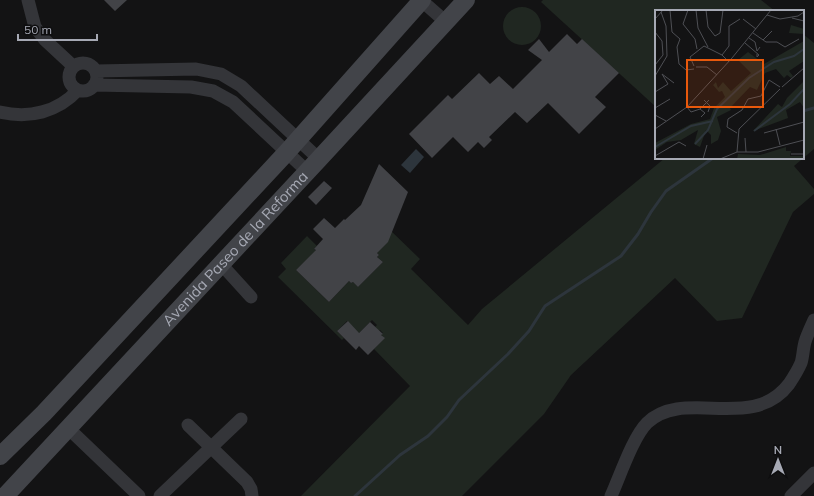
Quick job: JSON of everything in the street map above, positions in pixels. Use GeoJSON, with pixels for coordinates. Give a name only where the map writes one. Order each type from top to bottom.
{"type":"FeatureCollection","features":[{"type":"Feature","properties":{"kind":"main road","name":"Avenida Paseo de la Reforma"},"geometry":{"type":"LineString","coordinates":[[0,456],[44,413],[292,146],[422,0]]}},
{"type":"Feature","properties":{"kind":"main road","name":"Avenida Paseo de la Reforma"},"geometry":{"type":"LineString","coordinates":[[5,496],[162,326],[314,166],[466,0]]}},
{"type":"Feature","properties":{"kind":"main road"},"geometry":{"type":"LineString","coordinates":[[141,308],[162,326]]}},
{"type":"Feature","properties":{"kind":"street"},"geometry":{"type":"LineString","coordinates":[[28,0],[35,26],[45,40],[73,66]]}},
{"type":"Feature","properties":{"kind":"street"},"geometry":{"type":"LineString","coordinates":[[422,0],[446,22]]}},
{"type":"Feature","properties":{"kind":"street"},"geometry":{"type":"LineString","coordinates":[[84,62],[93,67],[96,71],[97,78],[94,85],[88,90],[78,90],[73,87],[68,77],[73,66],[78,63],[84,62]]}},
{"type":"Feature","properties":{"kind":"street"},"geometry":{"type":"LineString","coordinates":[[96,71],[196,69],[221,74],[241,86],[292,146]]}},
{"type":"Feature","properties":{"kind":"street"},"geometry":{"type":"LineString","coordinates":[[94,85],[191,87],[213,91],[233,102],[292,146],[314,166]]}},
{"type":"Feature","properties":{"kind":"street"},"geometry":{"type":"LineString","coordinates":[[0,112],[29,115],[52,109],[69,99],[78,90]]}},
{"type":"Feature","properties":{"kind":"street"},"geometry":{"type":"LineString","coordinates":[[221,264],[251,297]]}},
{"type":"Feature","properties":{"kind":"street"},"geometry":{"type":"LineString","coordinates":[[611,496],[636,438],[646,423],[656,415],[690,407],[736,409],[755,406],[773,399],[788,385],[801,363],[805,342],[814,320]]}},
{"type":"Feature","properties":{"kind":"street"},"geometry":{"type":"LineString","coordinates":[[160,496],[241,419]]}},
{"type":"Feature","properties":{"kind":"street"},"geometry":{"type":"LineString","coordinates":[[188,425],[247,482],[251,489],[252,496]]}},
{"type":"Feature","properties":{"kind":"street"},"geometry":{"type":"LineString","coordinates":[[68,428],[139,496]]}},
{"type":"Feature","properties":{"kind":"street"},"geometry":{"type":"LineString","coordinates":[[791,496],[814,473]]}},
{"type":"Feature","properties":{"kind":"shaded area"},"geometry":{"type":"Polygon","coordinates":[[[543,0],[761,0],[774,10],[655,10],[655,106],[541,2],[543,0]]]}},
{"type":"Feature","properties":{"kind":"shaded area"},"geometry":{"type":"Polygon","coordinates":[[[518,7],[526,7],[536,12],[540,19],[540,33],[536,40],[526,45],[518,45],[508,40],[506,37],[503,30],[503,22],[508,12],[511,10],[518,7]]]}},
{"type":"Feature","properties":{"kind":"shaded area"},"geometry":{"type":"Polygon","coordinates":[[[804,35],[814,43],[814,149],[804,158],[804,35]]]}},
{"type":"Feature","properties":{"kind":"shaded area"},"geometry":{"type":"Polygon","coordinates":[[[416,149],[424,157],[410,173],[401,165],[416,149]]]}},
{"type":"Feature","properties":{"kind":"shaded area"},"geometry":{"type":"Polygon","coordinates":[[[664,159],[802,159],[794,166],[814,189],[814,194],[793,212],[742,318],[717,321],[675,278],[571,375],[544,414],[462,496],[301,496],[410,386],[374,349],[384,338],[381,335],[383,333],[380,330],[378,332],[374,328],[377,325],[372,320],[355,337],[353,327],[347,321],[337,331],[344,338],[342,340],[278,277],[286,269],[281,263],[307,236],[317,246],[314,249],[316,251],[296,270],[329,302],[349,281],[351,283],[353,282],[358,287],[383,262],[377,257],[379,255],[377,253],[388,228],[420,259],[411,269],[468,325],[482,309],[664,159]]]}},
{"type":"Feature","properties":{"kind":"building"},"geometry":{"type":"Polygon","coordinates":[[[104,0],[127,0],[115,11],[104,0]]]}},
{"type":"Feature","properties":{"kind":"building"},"geometry":{"type":"Polygon","coordinates":[[[567,34],[577,44],[582,39],[619,73],[595,97],[606,107],[579,134],[548,103],[527,123],[515,112],[489,137],[492,140],[484,148],[478,142],[468,152],[453,137],[432,158],[409,134],[448,95],[452,99],[479,73],[490,84],[499,76],[513,89],[542,60],[528,50],[539,39],[549,52],[567,34]]]}},
{"type":"Feature","properties":{"kind":"building"},"geometry":{"type":"Polygon","coordinates":[[[379,164],[408,192],[388,242],[377,253],[379,255],[377,257],[383,262],[358,287],[353,282],[351,283],[349,281],[329,302],[296,270],[316,250],[314,249],[323,239],[313,229],[324,218],[335,228],[361,205],[379,164]]]}},
{"type":"Feature","properties":{"kind":"building"},"geometry":{"type":"Polygon","coordinates":[[[324,181],[332,188],[316,205],[308,197],[324,181]]]}},
{"type":"Feature","properties":{"kind":"building"},"geometry":{"type":"Polygon","coordinates":[[[348,321],[359,333],[370,322],[383,334],[381,335],[385,338],[368,355],[359,346],[356,350],[337,331],[348,321]]]}},
{"type":"Feature","properties":{"kind":"waterway"},"geometry":{"type":"LineString","coordinates":[[804,111],[814,108]]}},
{"type":"Feature","properties":{"kind":"waterway"},"geometry":{"type":"LineString","coordinates":[[355,496],[400,455],[428,436],[447,417],[459,400],[508,354],[529,331],[545,306],[621,256],[638,234],[666,191],[712,159]]}}]}
